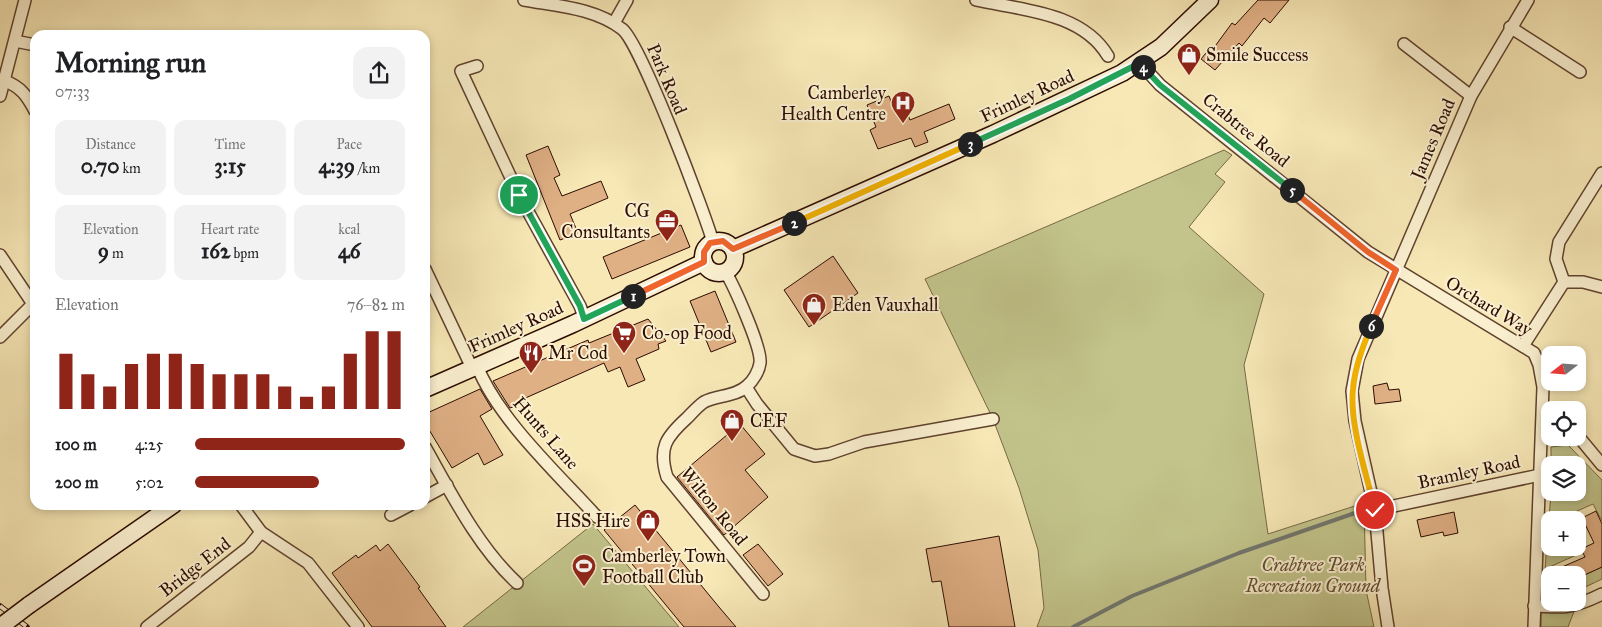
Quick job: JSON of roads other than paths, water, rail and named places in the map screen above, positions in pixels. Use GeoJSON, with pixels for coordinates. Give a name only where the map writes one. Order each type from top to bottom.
{"type":"FeatureCollection","features":[{"type":"Feature","properties":{"kind":"main road","name":"Frimley Road"},"geometry":{"type":"LineString","coordinates":[[733,249],[1069,99],[1140,63],[1161,47],[1210,0]]}},
{"type":"Feature","properties":{"kind":"main road"},"geometry":{"type":"LineString","coordinates":[[723,241],[733,249],[734,260],[725,271],[712,271],[704,262],[704,252],[713,242],[723,241]]}},
{"type":"Feature","properties":{"kind":"main road","name":"Frimley Road"},"geometry":{"type":"LineString","coordinates":[[430,387],[584,319],[704,262]]}},
{"type":"Feature","properties":{"kind":"main road"},"geometry":{"type":"LineString","coordinates":[[0,627],[154,510]]}},
{"type":"Feature","properties":{"kind":"street"},"geometry":{"type":"LineString","coordinates":[[0,96],[16,41],[25,0]]}},
{"type":"Feature","properties":{"kind":"street","name":"Park Road"},"geometry":{"type":"LineString","coordinates":[[524,0],[588,12],[614,23],[624,30],[634,44],[713,242]]}},
{"type":"Feature","properties":{"kind":"street"},"geometry":{"type":"LineString","coordinates":[[614,23],[628,0]]}},
{"type":"Feature","properties":{"kind":"street"},"geometry":{"type":"LineString","coordinates":[[976,0],[1056,18],[1076,25],[1095,39],[1108,56]]}},
{"type":"Feature","properties":{"kind":"street","name":"James Road"},"geometry":{"type":"LineString","coordinates":[[1396,270],[1471,96],[1510,27],[1528,0]]}},
{"type":"Feature","properties":{"kind":"street"},"geometry":{"type":"LineString","coordinates":[[1510,27],[1580,72]]}},
{"type":"Feature","properties":{"kind":"street"},"geometry":{"type":"LineString","coordinates":[[16,41],[30,44]]}},
{"type":"Feature","properties":{"kind":"street"},"geometry":{"type":"LineString","coordinates":[[1404,44],[1471,96]]}},
{"type":"Feature","properties":{"kind":"street","name":"Crabtree Road"},"geometry":{"type":"LineString","coordinates":[[1140,63],[1160,85],[1368,252],[1396,270]]}},
{"type":"Feature","properties":{"kind":"street"},"geometry":{"type":"LineString","coordinates":[[477,66],[461,71],[519,195],[580,306],[584,319]]}},
{"type":"Feature","properties":{"kind":"street"},"geometry":{"type":"LineString","coordinates":[[5,81],[15,84],[27,95],[30,101]]}},
{"type":"Feature","properties":{"kind":"street"},"geometry":{"type":"LineString","coordinates":[[1564,282],[1556,259],[1559,242],[1602,173]]}},
{"type":"Feature","properties":{"kind":"street"},"geometry":{"type":"LineString","coordinates":[[0,255],[30,300]]}},
{"type":"Feature","properties":{"kind":"street"},"geometry":{"type":"LineString","coordinates":[[1388,627],[1382,588],[1375,510],[1354,421],[1352,391],[1358,359],[1396,270]]}},
{"type":"Feature","properties":{"kind":"street","name":"Orchard Way"},"geometry":{"type":"LineString","coordinates":[[1396,270],[1534,353],[1539,365],[1544,401]]}},
{"type":"Feature","properties":{"kind":"street"},"geometry":{"type":"LineString","coordinates":[[725,271],[733,284],[757,346],[760,363],[756,374],[746,387],[757,404],[794,449],[815,456],[829,454],[864,442],[993,419]]}},
{"type":"Feature","properties":{"kind":"street","name":"Hunts Lane"},"geometry":{"type":"LineString","coordinates":[[430,279],[475,367],[506,416],[596,517]]}},
{"type":"Feature","properties":{"kind":"street"},"geometry":{"type":"LineString","coordinates":[[1564,282],[1583,282],[1602,287]]}},
{"type":"Feature","properties":{"kind":"street"},"geometry":{"type":"LineString","coordinates":[[1523,346],[1564,282]]}},
{"type":"Feature","properties":{"kind":"street"},"geometry":{"type":"LineString","coordinates":[[0,337],[30,310]]}},
{"type":"Feature","properties":{"kind":"street","name":"Wilton Road"},"geometry":{"type":"LineString","coordinates":[[746,387],[733,394],[704,402],[672,432],[662,450],[662,462],[666,477],[763,594]]}},
{"type":"Feature","properties":{"kind":"street","name":"Orchard Way"},"geometry":{"type":"LineString","coordinates":[[1534,627],[1540,475],[1543,446]]}},
{"type":"Feature","properties":{"kind":"street"},"geometry":{"type":"LineString","coordinates":[[1586,446],[1602,465]]}},
{"type":"Feature","properties":{"kind":"street"},"geometry":{"type":"LineString","coordinates":[[430,456],[502,569],[517,583]]}},
{"type":"Feature","properties":{"kind":"street","name":"Bramley Road"},"geometry":{"type":"LineString","coordinates":[[1375,510],[1540,475]]}},
{"type":"Feature","properties":{"kind":"street"},"geometry":{"type":"LineString","coordinates":[[430,494],[447,485]]}},
{"type":"Feature","properties":{"kind":"street"},"geometry":{"type":"LineString","coordinates":[[245,510],[261,532],[308,563],[358,627]]}},
{"type":"Feature","properties":{"kind":"street"},"geometry":{"type":"LineString","coordinates":[[391,515],[400,510]]}},
{"type":"Feature","properties":{"kind":"street","name":"Bridge End"},"geometry":{"type":"LineString","coordinates":[[147,627],[249,547],[261,532]]}},
{"type":"Feature","properties":{"kind":"street"},"geometry":{"type":"LineString","coordinates":[[1534,606],[1559,608],[1580,605],[1602,594]]}},
{"type":"Feature","properties":{"kind":"waterway"},"geometry":{"type":"LineString","coordinates":[[1073,627],[1132,596],[1239,553],[1355,513]]}},
{"type":"Feature","properties":{"kind":"railway"},"geometry":{"type":"LineString","coordinates":[[0,606],[27,627]]}},
{"type":"Feature","properties":{"kind":"place","name":"Smile Success"},"geometry":{"type":"Point","coordinates":[1189,76]}},
{"type":"Feature","properties":{"kind":"place","name":"Camberley Health Centre"},"geometry":{"type":"Point","coordinates":[903,124]}},
{"type":"Feature","properties":{"kind":"place","name":"CG Consultants"},"geometry":{"type":"Point","coordinates":[667,242]}},
{"type":"Feature","properties":{"kind":"place","name":"Eden Vauxhall"},"geometry":{"type":"Point","coordinates":[814,326]}},
{"type":"Feature","properties":{"kind":"place","name":"Co-op Food"},"geometry":{"type":"Point","coordinates":[624,354]}},
{"type":"Feature","properties":{"kind":"place","name":"Mr Cod"},"geometry":{"type":"Point","coordinates":[531,374]}},
{"type":"Feature","properties":{"kind":"place","name":"CEF"},"geometry":{"type":"Point","coordinates":[732,442]}},
{"type":"Feature","properties":{"kind":"place","name":"HSS Hire"},"geometry":{"type":"Point","coordinates":[648,542]}},
{"type":"Feature","properties":{"kind":"place","name":"Camberley Town Football Club"},"geometry":{"type":"Point","coordinates":[584,587]}},
{"type":"Feature","properties":{"kind":"park label","name":"Crabtree Park Recreation Ground"},"geometry":{"type":"Point","coordinates":[1313,575]}}]}
